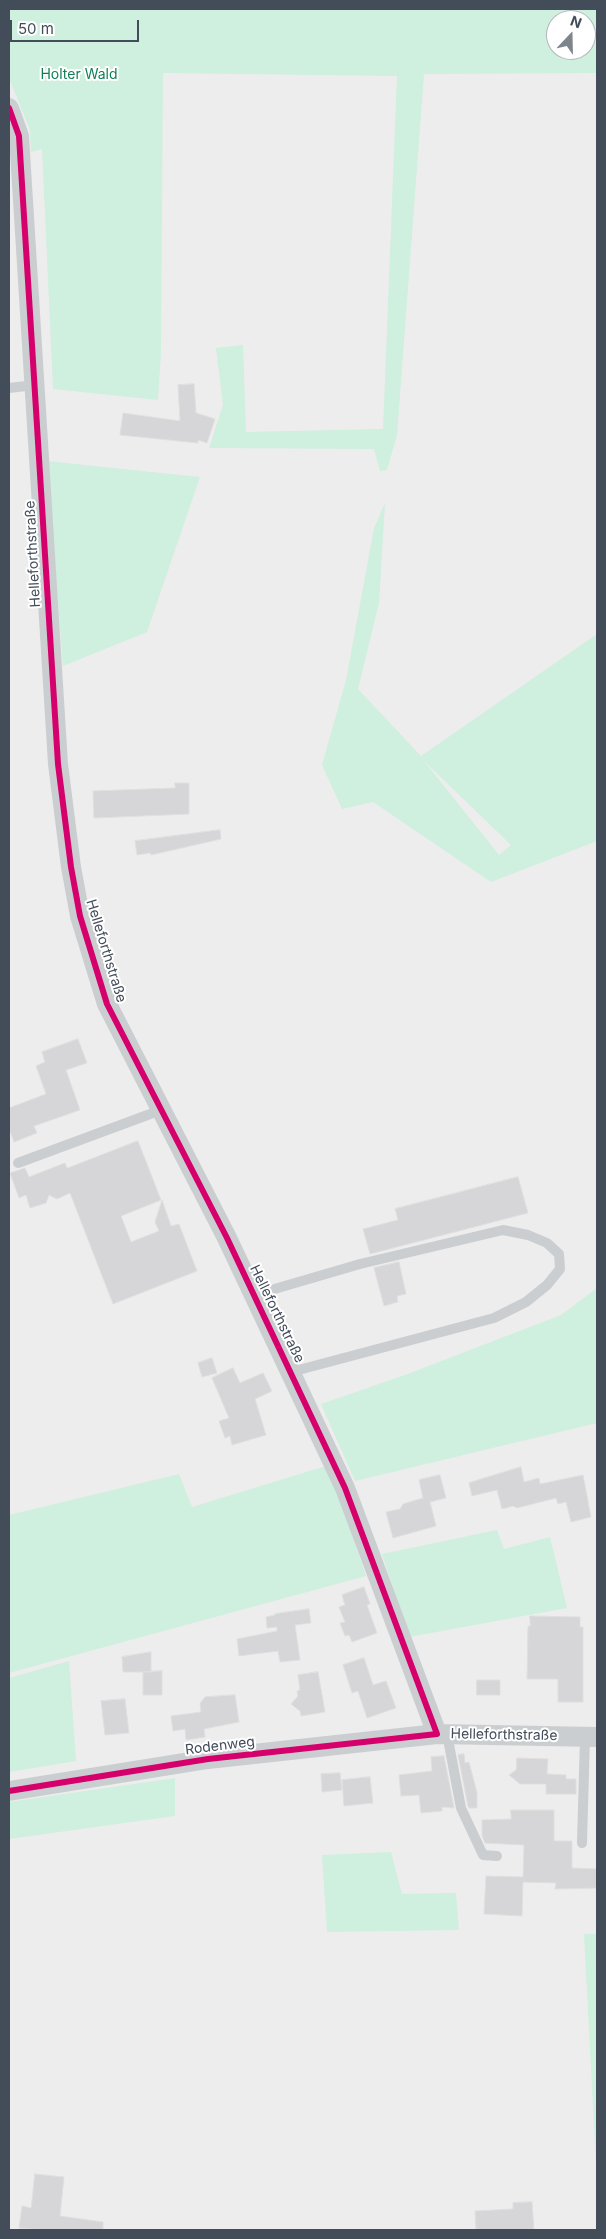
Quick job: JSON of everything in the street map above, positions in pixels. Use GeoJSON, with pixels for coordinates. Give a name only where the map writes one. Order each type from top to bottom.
{"type":"FeatureCollection","features":[{"type":"Feature","properties":{"kind":"street","name":"Helleforthstraße"},"geometry":{"type":"LineString","coordinates":[[9,108],[19,136],[58,764],[71,867],[80,916],[107,1004],[292,1372],[345,1488],[442,1734],[591,1737]]}},
{"type":"Feature","properties":{"kind":"street","name":"Rodenweg"},"geometry":{"type":"LineString","coordinates":[[9,1791],[208,1759],[442,1734]]}},
{"type":"Feature","properties":{"kind":"lane"},"geometry":{"type":"LineString","coordinates":[[9,388],[35,384]]}},
{"type":"Feature","properties":{"kind":"lane"},"geometry":{"type":"LineString","coordinates":[[18,1163],[161,1110]]}},
{"type":"Feature","properties":{"kind":"lane"},"geometry":{"type":"LineString","coordinates":[[254,1295],[360,1264],[503,1230],[528,1235],[547,1243],[559,1254],[560,1268],[547,1285],[526,1302],[494,1318],[292,1372]]}},
{"type":"Feature","properties":{"kind":"lane"},"geometry":{"type":"LineString","coordinates":[[442,1734],[461,1808],[483,1855],[497,1856]]}},
{"type":"Feature","properties":{"kind":"lane"},"geometry":{"type":"LineString","coordinates":[[582,1843],[591,1737]]}},
{"type":"Feature","properties":{"kind":"green space","name":"Holter Wald"},"geometry":{"type":"Polygon","coordinates":[[[9,9],[597,9],[597,73],[424,74],[397,435],[387,470],[380,471],[374,449],[209,448],[223,405],[216,348],[243,345],[246,432],[383,429],[397,76],[163,73],[161,353],[158,400],[53,389],[42,149],[31,152],[30,130],[9,78],[9,9]]]}},
{"type":"Feature","properties":{"kind":"green space"},"geometry":{"type":"Polygon","coordinates":[[[47,461],[200,477],[147,632],[63,666],[47,461]]]}},
{"type":"Feature","properties":{"kind":"green space"},"geometry":{"type":"Polygon","coordinates":[[[385,503],[379,603],[358,689],[421,756],[597,634],[597,841],[491,882],[373,802],[342,809],[322,765],[346,680],[374,528],[385,503]],[[424,761],[499,855],[511,845],[424,761]]]}},
{"type":"Feature","properties":{"kind":"green space"},"geometry":{"type":"Polygon","coordinates":[[[597,1288],[597,1423],[355,1481],[321,1404],[405,1375],[561,1315],[597,1288]]]}},
{"type":"Feature","properties":{"kind":"green space"},"geometry":{"type":"Polygon","coordinates":[[[326,1466],[338,1492],[366,1576],[9,1673],[9,1515],[179,1474],[192,1507],[326,1466]]]}},
{"type":"Feature","properties":{"kind":"green space"},"geometry":{"type":"Polygon","coordinates":[[[497,1530],[504,1549],[550,1537],[567,1608],[409,1637],[382,1554],[497,1530]]]}},
{"type":"Feature","properties":{"kind":"green space"},"geometry":{"type":"Polygon","coordinates":[[[69,1661],[76,1761],[9,1772],[9,1678],[69,1661]]]}},
{"type":"Feature","properties":{"kind":"green space"},"geometry":{"type":"Polygon","coordinates":[[[175,1778],[175,1816],[9,1839],[9,1802],[175,1778]]]}},
{"type":"Feature","properties":{"kind":"green space"},"geometry":{"type":"Polygon","coordinates":[[[391,1852],[402,1894],[456,1893],[459,1930],[327,1932],[322,1855],[391,1852]]]}},
{"type":"Feature","properties":{"kind":"green space"},"geometry":{"type":"Polygon","coordinates":[[[584,1934],[597,1934],[597,2184],[584,1934]]]}},
{"type":"Feature","properties":{"kind":"building"},"geometry":{"type":"Polygon","coordinates":[[[194,384],[196,413],[215,419],[207,443],[198,440],[198,443],[120,435],[123,413],[180,421],[178,385],[194,384]]]}},
{"type":"Feature","properties":{"kind":"building"},"geometry":{"type":"Polygon","coordinates":[[[175,783],[189,783],[189,814],[94,818],[93,791],[175,788],[175,783]]]}},
{"type":"Feature","properties":{"kind":"building"},"geometry":{"type":"Polygon","coordinates":[[[220,830],[221,839],[151,855],[150,853],[137,855],[135,841],[220,830]]]}},
{"type":"Feature","properties":{"kind":"building"},"geometry":{"type":"Polygon","coordinates":[[[78,1039],[87,1063],[66,1070],[80,1110],[34,1126],[37,1133],[14,1142],[9,1129],[9,1108],[46,1094],[36,1066],[45,1062],[42,1052],[78,1039]]]}},
{"type":"Feature","properties":{"kind":"building"},"geometry":{"type":"Polygon","coordinates":[[[138,1141],[161,1200],[121,1216],[131,1242],[159,1231],[155,1222],[162,1200],[171,1226],[179,1224],[197,1271],[113,1304],[70,1193],[57,1199],[49,1195],[46,1203],[30,1208],[26,1195],[19,1198],[10,1173],[25,1168],[29,1177],[65,1163],[67,1168],[138,1141]]]}},
{"type":"Feature","properties":{"kind":"building"},"geometry":{"type":"Polygon","coordinates":[[[518,1177],[528,1213],[370,1254],[363,1229],[398,1220],[395,1209],[518,1177]]]}},
{"type":"Feature","properties":{"kind":"building"},"geometry":{"type":"Polygon","coordinates":[[[399,1262],[406,1294],[397,1296],[398,1302],[384,1306],[374,1268],[399,1262]]]}},
{"type":"Feature","properties":{"kind":"building"},"geometry":{"type":"Polygon","coordinates":[[[212,1358],[217,1373],[202,1377],[198,1363],[212,1358]]]}},
{"type":"Feature","properties":{"kind":"building"},"geometry":{"type":"Polygon","coordinates":[[[233,1368],[240,1383],[263,1373],[272,1391],[255,1399],[266,1435],[232,1445],[230,1436],[225,1438],[219,1421],[229,1418],[212,1378],[233,1368]]]}},
{"type":"Feature","properties":{"kind":"building"},"geometry":{"type":"Polygon","coordinates":[[[521,1467],[524,1482],[539,1478],[540,1484],[583,1475],[591,1517],[571,1522],[566,1502],[558,1504],[556,1498],[517,1508],[513,1506],[502,1509],[497,1490],[472,1496],[469,1483],[521,1467]]]}},
{"type":"Feature","properties":{"kind":"building"},"geometry":{"type":"Polygon","coordinates":[[[440,1475],[446,1498],[430,1502],[436,1526],[393,1538],[386,1512],[400,1509],[403,1504],[423,1498],[419,1480],[440,1475]]]}},
{"type":"Feature","properties":{"kind":"building"},"geometry":{"type":"Polygon","coordinates":[[[364,1587],[370,1604],[367,1605],[377,1633],[352,1642],[349,1635],[345,1636],[340,1623],[345,1622],[339,1607],[345,1605],[342,1595],[364,1587]]]}},
{"type":"Feature","properties":{"kind":"building"},"geometry":{"type":"Polygon","coordinates":[[[309,1609],[311,1623],[295,1625],[300,1660],[280,1662],[278,1651],[239,1656],[237,1639],[277,1631],[277,1627],[267,1628],[266,1617],[309,1609]]]}},
{"type":"Feature","properties":{"kind":"building"},"geometry":{"type":"Polygon","coordinates":[[[530,1616],[580,1617],[580,1627],[583,1627],[583,1702],[558,1702],[558,1679],[527,1679],[528,1626],[530,1626],[530,1616]]]}},
{"type":"Feature","properties":{"kind":"building"},"geometry":{"type":"Polygon","coordinates":[[[151,1652],[151,1672],[123,1672],[122,1657],[151,1652]]]}},
{"type":"Feature","properties":{"kind":"building"},"geometry":{"type":"Polygon","coordinates":[[[364,1658],[373,1685],[386,1681],[396,1708],[367,1718],[358,1691],[352,1693],[343,1665],[364,1658]]]}},
{"type":"Feature","properties":{"kind":"building"},"geometry":{"type":"Polygon","coordinates":[[[162,1671],[162,1695],[143,1695],[143,1672],[162,1671]]]}},
{"type":"Feature","properties":{"kind":"building"},"geometry":{"type":"Polygon","coordinates":[[[318,1672],[325,1712],[301,1716],[300,1711],[291,1704],[298,1696],[297,1691],[300,1690],[298,1675],[318,1672]]]}},
{"type":"Feature","properties":{"kind":"building"},"geometry":{"type":"Polygon","coordinates":[[[477,1680],[500,1680],[500,1695],[477,1695],[477,1680]]]}},
{"type":"Feature","properties":{"kind":"building"},"geometry":{"type":"Polygon","coordinates":[[[235,1695],[239,1722],[204,1729],[205,1737],[186,1740],[185,1729],[173,1731],[171,1716],[201,1712],[200,1703],[205,1697],[235,1695]]]}},
{"type":"Feature","properties":{"kind":"building"},"geometry":{"type":"Polygon","coordinates":[[[125,1699],[129,1733],[105,1735],[101,1701],[125,1699]]]}},
{"type":"Feature","properties":{"kind":"building"},"geometry":{"type":"Polygon","coordinates":[[[464,1754],[465,1763],[469,1762],[477,1793],[477,1808],[469,1808],[468,1806],[458,1755],[464,1754]]]}},
{"type":"Feature","properties":{"kind":"building"},"geometry":{"type":"Polygon","coordinates":[[[444,1756],[454,1808],[442,1807],[442,1811],[421,1813],[419,1795],[401,1796],[399,1775],[432,1771],[431,1757],[444,1756]]]}},
{"type":"Feature","properties":{"kind":"building"},"geometry":{"type":"Polygon","coordinates":[[[517,1758],[548,1759],[547,1774],[566,1775],[566,1779],[576,1779],[576,1794],[546,1794],[546,1784],[520,1784],[509,1775],[516,1770],[517,1758]]]}},
{"type":"Feature","properties":{"kind":"building"},"geometry":{"type":"Polygon","coordinates":[[[340,1773],[342,1790],[322,1792],[321,1774],[340,1773]]]}},
{"type":"Feature","properties":{"kind":"building"},"geometry":{"type":"Polygon","coordinates":[[[370,1777],[373,1803],[344,1806],[342,1780],[370,1777]]]}},
{"type":"Feature","properties":{"kind":"building"},"geometry":{"type":"Polygon","coordinates":[[[511,1810],[554,1810],[554,1841],[572,1841],[572,1868],[597,1869],[597,1888],[555,1889],[556,1883],[523,1882],[522,1916],[484,1914],[486,1876],[523,1877],[524,1845],[485,1843],[482,1836],[482,1820],[511,1819],[511,1810]]]}},
{"type":"Feature","properties":{"kind":"building"},"geometry":{"type":"Polygon","coordinates":[[[35,2174],[64,2177],[60,2216],[103,2222],[103,2230],[19,2228],[22,2206],[31,2208],[35,2174]]]}},
{"type":"Feature","properties":{"kind":"building"},"geometry":{"type":"Polygon","coordinates":[[[532,2202],[534,2230],[476,2230],[475,2211],[513,2209],[513,2203],[532,2202]]]}},
{"type":"Feature","properties":{"kind":"cycle path"},"geometry":{"type":"LineString","coordinates":[[9,108],[19,136],[58,764],[71,867],[80,916],[107,1004],[227,1238],[345,1488],[437,1734],[208,1759],[9,1791]]}}]}
